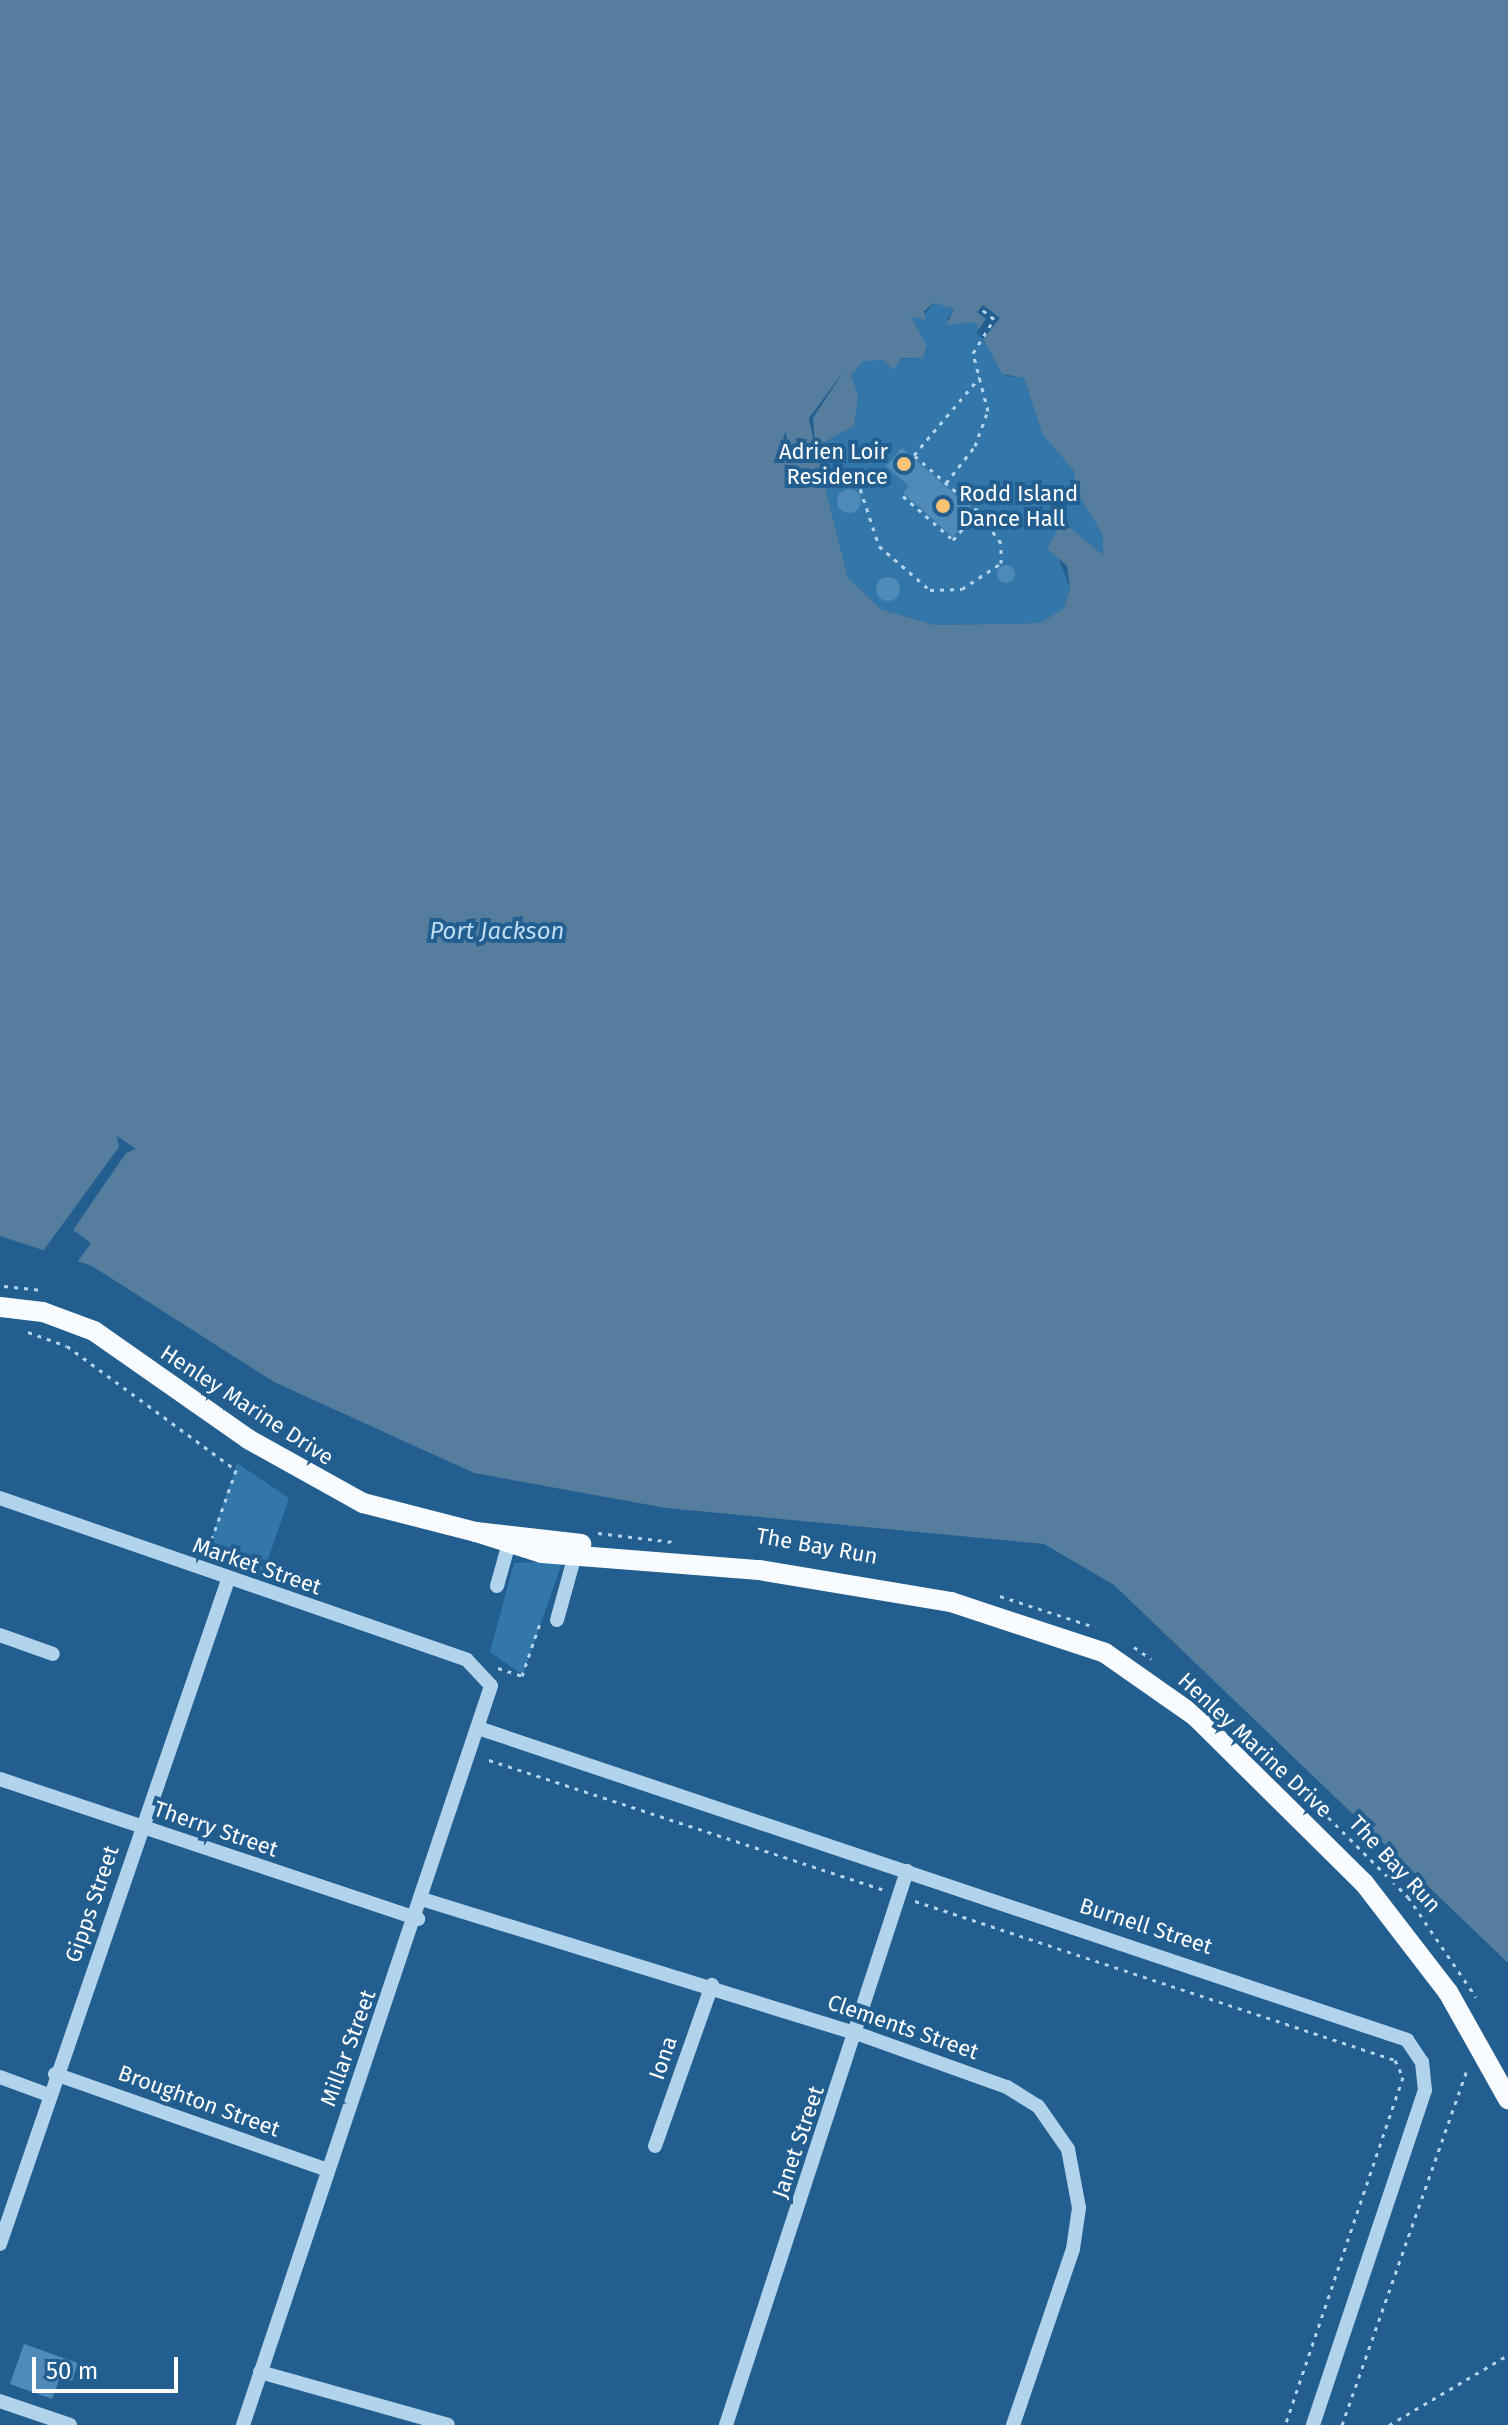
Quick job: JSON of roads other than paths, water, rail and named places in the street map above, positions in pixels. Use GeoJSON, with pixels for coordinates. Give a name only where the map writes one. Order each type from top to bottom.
{"type":"FeatureCollection","features":[{"type":"Feature","properties":{"kind":"main road","name":"Henley Marine Drive"},"geometry":{"type":"LineString","coordinates":[[0,1307],[43,1312],[94,1331],[335,1491],[510,1541],[582,1544],[615,1555],[951,1602],[1047,1628],[1137,1672],[1195,1716],[1394,1917],[1508,2099]]}},
{"type":"Feature","properties":{"kind":"street","name":"Market Street"},"geometry":{"type":"LineString","coordinates":[[0,1498],[228,1580],[467,1660],[491,1686]]}},
{"type":"Feature","properties":{"kind":"street"},"geometry":{"type":"LineString","coordinates":[[497,1586],[510,1541]]}},
{"type":"Feature","properties":{"kind":"street"},"geometry":{"type":"LineString","coordinates":[[549,1620],[582,1544]]}},
{"type":"Feature","properties":{"kind":"street","name":"Gipps Street"},"geometry":{"type":"LineString","coordinates":[[0,2244],[55,2074],[228,1580]]}},
{"type":"Feature","properties":{"kind":"street"},"geometry":{"type":"LineString","coordinates":[[0,1635],[53,1654]]}},
{"type":"Feature","properties":{"kind":"street","name":"Millar Street"},"geometry":{"type":"LineString","coordinates":[[243,2425],[327,2170],[425,1900],[481,1729],[491,1686]]}},
{"type":"Feature","properties":{"kind":"street","name":"Burnell Street"},"geometry":{"type":"LineString","coordinates":[[481,1729],[1381,2026],[1416,2050],[1426,2075],[1420,2112],[1313,2425]]}},
{"type":"Feature","properties":{"kind":"street","name":"Therry Street"},"geometry":{"type":"LineString","coordinates":[[0,1779],[418,1919]]}},
{"type":"Feature","properties":{"kind":"street","name":"Janet Street"},"geometry":{"type":"LineString","coordinates":[[726,2425],[858,2034],[907,1871]]}},
{"type":"Feature","properties":{"kind":"street","name":"Clements Street"},"geometry":{"type":"LineString","coordinates":[[425,1900],[712,1985],[858,2034],[1007,2087],[1038,2106],[1068,2149],[1079,2208],[1073,2249],[1013,2425]]}},
{"type":"Feature","properties":{"kind":"street","name":"Iona"},"geometry":{"type":"LineString","coordinates":[[655,2146],[712,1985]]}},
{"type":"Feature","properties":{"kind":"street","name":"Broughton Street"},"geometry":{"type":"LineString","coordinates":[[55,2074],[327,2170]]}},
{"type":"Feature","properties":{"kind":"street"},"geometry":{"type":"LineString","coordinates":[[0,2077],[49,2095]]}},
{"type":"Feature","properties":{"kind":"street"},"geometry":{"type":"LineString","coordinates":[[260,2372],[448,2425]]}},
{"type":"Feature","properties":{"kind":"street"},"geometry":{"type":"LineString","coordinates":[[0,2401],[70,2425]]}},
{"type":"Feature","properties":{"kind":"water","name":"Port Jackson"},"geometry":{"type":"Polygon","coordinates":[[[0,0],[1508,0],[1508,1963],[1114,1585],[1044,1544],[666,1508],[474,1473],[274,1382],[92,1266],[0,1236],[0,0]],[[934,303],[924,311],[926,320],[911,317],[927,346],[923,358],[901,358],[894,370],[883,360],[864,361],[851,375],[858,397],[854,426],[815,447],[848,578],[881,609],[934,625],[1040,623],[1064,608],[1070,588],[1067,566],[1047,548],[1062,521],[1103,555],[1103,535],[1077,492],[1074,471],[1043,435],[1024,378],[1002,374],[975,322],[946,325],[954,309],[934,303]]]}},
{"type":"Feature","properties":{"kind":"place","name":"Adrien Loir Residence"},"geometry":{"type":"Point","coordinates":[904,464]}},
{"type":"Feature","properties":{"kind":"place","name":"Rodd Island Dance Hall"},"geometry":{"type":"Point","coordinates":[943,506]}}]}
